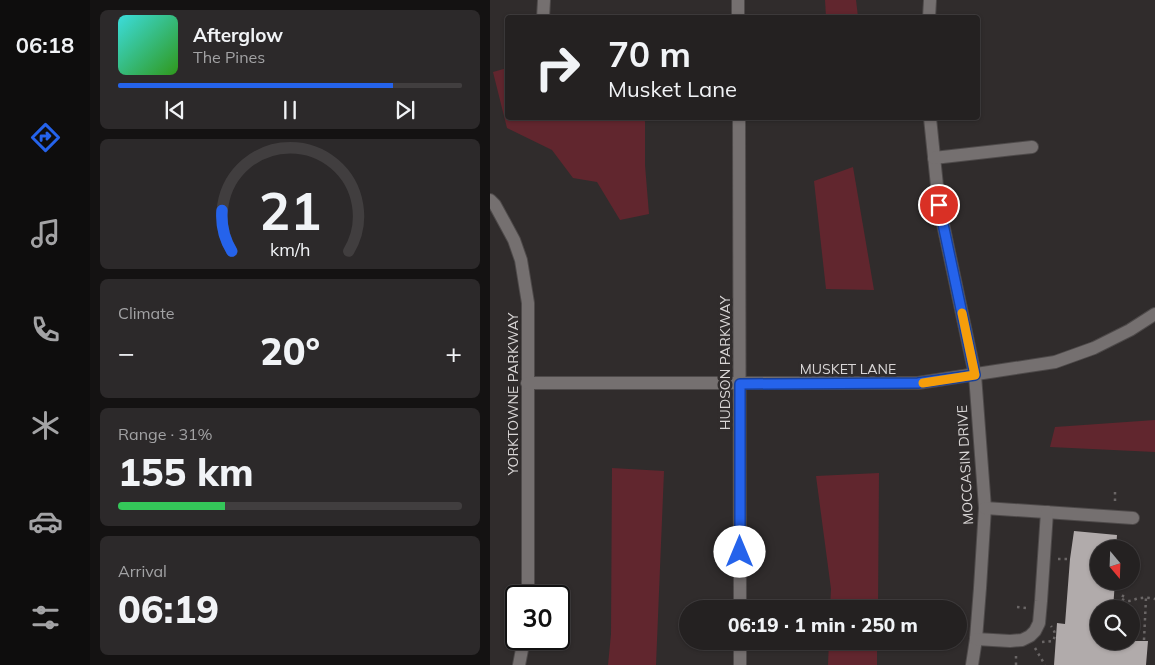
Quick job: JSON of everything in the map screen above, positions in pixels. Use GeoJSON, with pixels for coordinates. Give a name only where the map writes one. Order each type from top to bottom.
{"type":"FeatureCollection","features":[{"type":"Feature","properties":{"kind":"street"},"geometry":{"type":"LineString","coordinates":[[543,15],[544,0]]}},
{"type":"Feature","properties":{"kind":"street"},"geometry":{"type":"LineString","coordinates":[[738,0],[738,15]]}},
{"type":"Feature","properties":{"kind":"street"},"geometry":{"type":"LineString","coordinates":[[929,15],[930,0]]}},
{"type":"Feature","properties":{"kind":"street","name":"HUDSON PARKWAY"},"geometry":{"type":"LineString","coordinates":[[739,120],[740,600]]}},
{"type":"Feature","properties":{"kind":"street","name":"MOCCASIN DRIVE"},"geometry":{"type":"LineString","coordinates":[[930,120],[939,205],[975,375],[985,508],[976,639],[972,665]]}},
{"type":"Feature","properties":{"kind":"street"},"geometry":{"type":"LineString","coordinates":[[934,158],[1032,147]]}},
{"type":"Feature","properties":{"kind":"street","name":"YORKTOWNE PARKWAY"},"geometry":{"type":"LineString","coordinates":[[490,200],[495,205],[514,240],[521,260],[528,303],[528,585]]}},
{"type":"Feature","properties":{"kind":"street","name":"MUSKET LANE"},"geometry":{"type":"LineString","coordinates":[[527,383],[918,383],[1055,362],[1094,348],[1130,330],[1155,314]]}},
{"type":"Feature","properties":{"kind":"street"},"geometry":{"type":"LineString","coordinates":[[985,508],[1133,518]]}},
{"type":"Feature","properties":{"kind":"street"},"geometry":{"type":"LineString","coordinates":[[976,639],[1022,640],[1035,631],[1039,623],[1047,512]]}},
{"type":"Feature","properties":{"kind":"street"},"geometry":{"type":"LineString","coordinates":[[519,665],[522,650]]}},
{"type":"Feature","properties":{"kind":"street"},"geometry":{"type":"LineString","coordinates":[[740,650],[740,665]]}},
{"type":"Feature","properties":{"kind":"path"},"geometry":{"type":"LineString","coordinates":[[1115,492],[1114,502],[1121,507]]}},
{"type":"Feature","properties":{"kind":"path"},"geometry":{"type":"LineString","coordinates":[[1057,559],[1070,559]]}},
{"type":"Feature","properties":{"kind":"path"},"geometry":{"type":"LineString","coordinates":[[1124,591],[1122,599],[1126,602],[1141,598],[1155,599]]}},
{"type":"Feature","properties":{"kind":"path"},"geometry":{"type":"LineString","coordinates":[[1144,640],[1146,598]]}},
{"type":"Feature","properties":{"kind":"path"},"geometry":{"type":"LineString","coordinates":[[1041,642],[1054,641],[1055,632],[1050,626],[1052,619]]}},
{"type":"Feature","properties":{"kind":"path"},"geometry":{"type":"LineString","coordinates":[[1034,647],[1045,665]]}},
{"type":"Feature","properties":{"kind":"path"},"geometry":{"type":"LineString","coordinates":[[1016,665],[1016,652],[1022,651]]}},
{"type":"Feature","properties":{"kind":"shaded area"},"geometry":{"type":"Polygon","coordinates":[[[825,0],[856,0],[858,15],[826,15],[825,0]]]}},
{"type":"Feature","properties":{"kind":"shaded area"},"geometry":{"type":"Polygon","coordinates":[[[505,69],[505,120],[493,72],[505,69]]]}},
{"type":"Feature","properties":{"kind":"shaded area"},"geometry":{"type":"Polygon","coordinates":[[[505,120],[644,120],[645,165],[649,214],[620,220],[597,182],[573,178],[552,150],[507,128],[505,120]]]}},
{"type":"Feature","properties":{"kind":"shaded area"},"geometry":{"type":"Polygon","coordinates":[[[853,167],[874,290],[826,289],[814,181],[853,167]]]}},
{"type":"Feature","properties":{"kind":"shaded area"},"geometry":{"type":"Polygon","coordinates":[[[1155,420],[1155,452],[1050,447],[1055,427],[1155,420]]]}},
{"type":"Feature","properties":{"kind":"shaded area"},"geometry":{"type":"Polygon","coordinates":[[[612,468],[664,471],[656,665],[608,665],[611,634],[612,468]]]}},
{"type":"Feature","properties":{"kind":"shaded area"},"geometry":{"type":"Polygon","coordinates":[[[879,473],[878,600],[830,600],[831,589],[816,476],[879,473]]]}},
{"type":"Feature","properties":{"kind":"shaded area"},"geometry":{"type":"Polygon","coordinates":[[[829,650],[877,650],[877,665],[828,665],[829,650]]]}},
{"type":"Feature","properties":{"kind":"building"},"geometry":{"type":"Polygon","coordinates":[[[1074,531],[1117,535],[1117,540],[1090,540],[1090,590],[1114,590],[1114,600],[1090,600],[1090,650],[1140,650],[1140,641],[1148,641],[1146,665],[1054,665],[1057,623],[1065,624],[1074,531]]]}},
{"type":"Feature","properties":{"kind":"slow traffic"},"geometry":{"type":"LineString","coordinates":[[923,383],[975,375],[962,313]]}},
{"type":"Feature","properties":{"kind":"route"},"geometry":{"type":"LineString","coordinates":[[740,552],[740,384],[918,383],[975,375],[939,205]]}}]}
